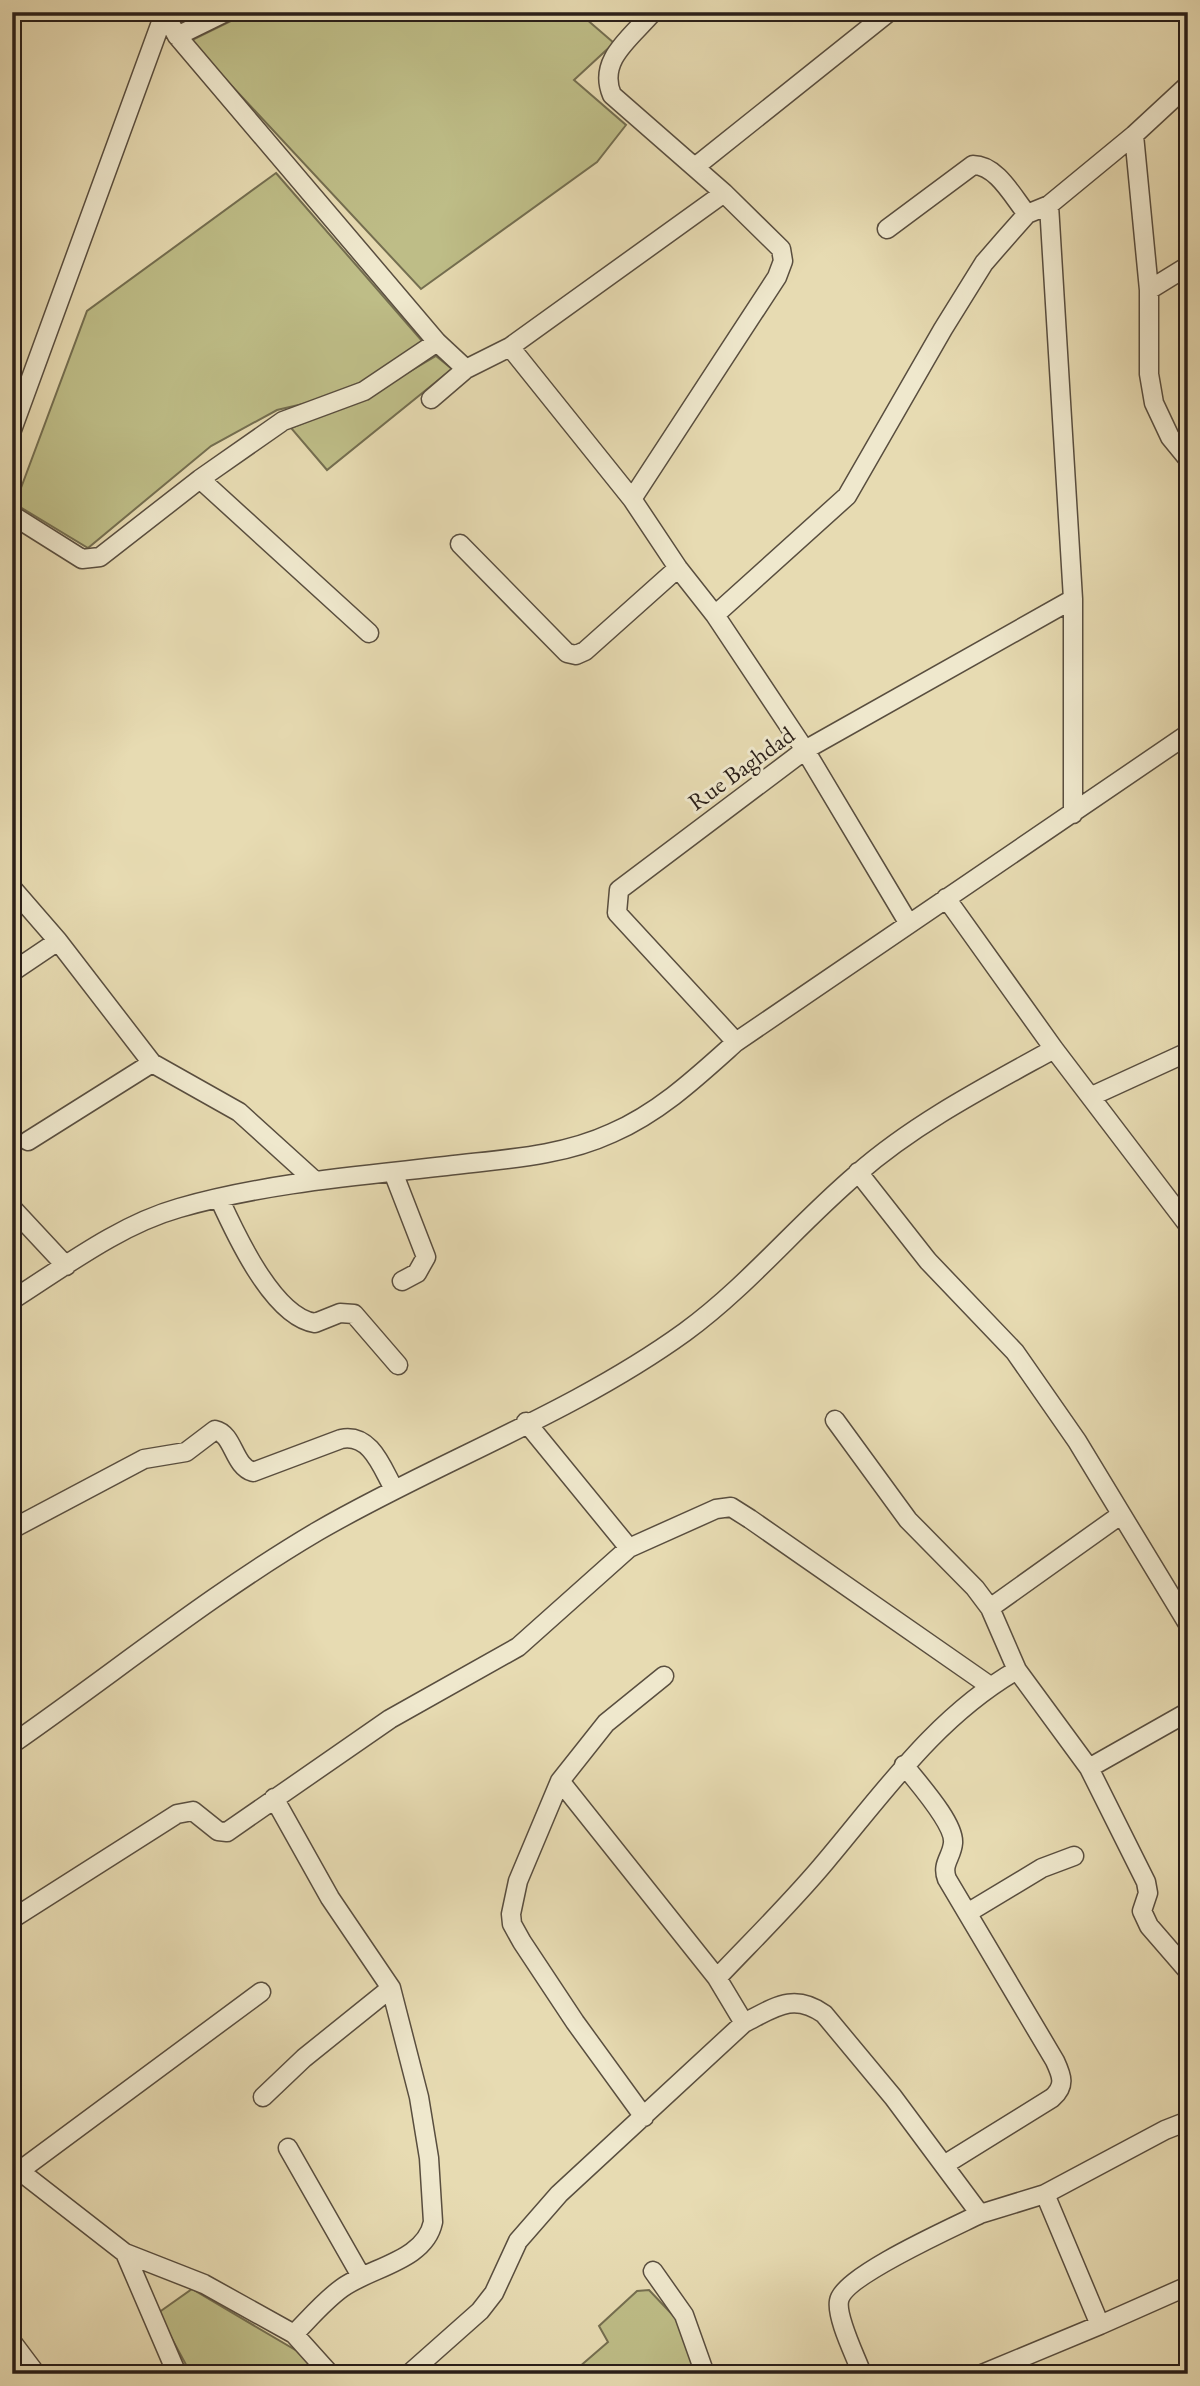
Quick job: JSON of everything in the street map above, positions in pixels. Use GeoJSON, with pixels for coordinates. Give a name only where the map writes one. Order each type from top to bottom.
{"type":"FeatureCollection","features":[{"type":"Feature","properties":{"kind":"street"},"geometry":{"type":"LineString","coordinates":[[177,36],[226,12]]}},
{"type":"Feature","properties":{"kind":"street"},"geometry":{"type":"LineString","coordinates":[[632,499],[777,277],[783,261],[781,248],[724,193],[612,95],[606,81],[607,65],[653,12]]}},
{"type":"Feature","properties":{"kind":"street"},"geometry":{"type":"LineString","coordinates":[[695,167],[889,12]]}},
{"type":"Feature","properties":{"kind":"street"},"geometry":{"type":"LineString","coordinates":[[164,13],[177,36],[437,342],[466,369]]}},
{"type":"Feature","properties":{"kind":"street"},"geometry":{"type":"LineString","coordinates":[[12,430],[164,13]]}},
{"type":"Feature","properties":{"kind":"street"},"geometry":{"type":"LineString","coordinates":[[715,615],[847,496],[984,263],[1027,214],[1049,205],[1134,135],[1188,85]]}},
{"type":"Feature","properties":{"kind":"street"},"geometry":{"type":"LineString","coordinates":[[1134,135],[1149,290],[1149,374],[1154,403],[1170,437],[1188,459]]}},
{"type":"Feature","properties":{"kind":"street"},"geometry":{"type":"LineString","coordinates":[[887,229],[973,165],[983,165],[992,170],[1027,214]]}},
{"type":"Feature","properties":{"kind":"street"},"geometry":{"type":"LineString","coordinates":[[431,399],[466,369],[510,347],[724,193]]}},
{"type":"Feature","properties":{"kind":"street"},"geometry":{"type":"LineString","coordinates":[[1049,205],[1073,599],[1073,814]]}},
{"type":"Feature","properties":{"kind":"street"},"geometry":{"type":"LineString","coordinates":[[1149,290],[1188,266]]}},
{"type":"Feature","properties":{"kind":"street"},"geometry":{"type":"LineString","coordinates":[[12,514],[82,559],[100,557],[200,479],[283,421],[364,391],[437,342]]}},
{"type":"Feature","properties":{"kind":"street"},"geometry":{"type":"LineString","coordinates":[[510,347],[632,499],[678,568],[715,615],[805,750],[909,924]]}},
{"type":"Feature","properties":{"kind":"street"},"geometry":{"type":"LineString","coordinates":[[200,479],[369,633]]}},
{"type":"Feature","properties":{"kind":"street"},"geometry":{"type":"LineString","coordinates":[[460,544],[567,653],[576,655],[585,651],[678,568]]}},
{"type":"Feature","properties":{"kind":"street","name":"Rue Baghdad"},"geometry":{"type":"LineString","coordinates":[[736,1042],[617,913],[618,890],[805,750],[1073,599]]}},
{"type":"Feature","properties":{"kind":"street"},"geometry":{"type":"LineString","coordinates":[[12,1300],[127,1230],[176,1209],[314,1180],[559,1152],[611,1134],[645,1117],[683,1090],[736,1042],[1188,734]]}},
{"type":"Feature","properties":{"kind":"street"},"geometry":{"type":"LineString","coordinates":[[12,888],[58,941],[152,1063],[239,1112],[314,1180]]}},
{"type":"Feature","properties":{"kind":"street"},"geometry":{"type":"LineString","coordinates":[[946,898],[1054,1049],[1188,1225]]}},
{"type":"Feature","properties":{"kind":"street"},"geometry":{"type":"LineString","coordinates":[[12,972],[58,941]]}},
{"type":"Feature","properties":{"kind":"street"},"geometry":{"type":"LineString","coordinates":[[12,1744],[220,1594],[317,1532],[394,1489],[604,1383],[686,1331],[730,1294],[858,1172],[955,1105],[1054,1049]]}},
{"type":"Feature","properties":{"kind":"street"},"geometry":{"type":"LineString","coordinates":[[1092,1096],[1188,1052]]}},
{"type":"Feature","properties":{"kind":"street"},"geometry":{"type":"LineString","coordinates":[[28,1141],[152,1063]]}},
{"type":"Feature","properties":{"kind":"street"},"geometry":{"type":"LineString","coordinates":[[393,1172],[426,1257],[417,1273],[402,1281]]}},
{"type":"Feature","properties":{"kind":"street"},"geometry":{"type":"LineString","coordinates":[[858,1172],[928,1261],[1014,1352],[1077,1441],[1119,1516],[1188,1624]]}},
{"type":"Feature","properties":{"kind":"street"},"geometry":{"type":"LineString","coordinates":[[219,1198],[251,1263],[296,1317],[315,1323],[341,1313],[354,1314],[398,1365]]}},
{"type":"Feature","properties":{"kind":"street"},"geometry":{"type":"LineString","coordinates":[[12,1208],[66,1266]]}},
{"type":"Feature","properties":{"kind":"street"},"geometry":{"type":"LineString","coordinates":[[835,1420],[908,1520],[975,1588],[990,1608],[1017,1671],[1089,1768],[1146,1882],[1148,1893],[1142,1906],[1144,1917],[1188,1972]]}},
{"type":"Feature","properties":{"kind":"street"},"geometry":{"type":"LineString","coordinates":[[526,1422],[629,1549]]}},
{"type":"Feature","properties":{"kind":"street"},"geometry":{"type":"LineString","coordinates":[[12,1529],[144,1459],[186,1452],[215,1430],[222,1433],[243,1467],[253,1472],[341,1439],[354,1438],[367,1444],[394,1489]]}},
{"type":"Feature","properties":{"kind":"street"},"geometry":{"type":"LineString","coordinates":[[12,1919],[177,1814],[193,1811],[222,1833],[390,1719],[518,1647],[629,1549],[706,1512],[731,1507],[990,1686]]}},
{"type":"Feature","properties":{"kind":"street"},"geometry":{"type":"LineString","coordinates":[[990,1608],[1119,1516]]}},
{"type":"Feature","properties":{"kind":"street"},"geometry":{"type":"LineString","coordinates":[[717,1978],[825,1863],[904,1765],[939,1728],[990,1686],[1017,1671]]}},
{"type":"Feature","properties":{"kind":"street"},"geometry":{"type":"LineString","coordinates":[[644,2117],[575,2022],[512,1924],[512,1903],[518,1881],[560,1782],[576,1756],[606,1723],[664,1676]]}},
{"type":"Feature","properties":{"kind":"street"},"geometry":{"type":"LineString","coordinates":[[1089,1768],[1188,1712]]}},
{"type":"Feature","properties":{"kind":"street"},"geometry":{"type":"LineString","coordinates":[[904,1765],[948,1825],[953,1842],[944,1871],[1055,2061],[1062,2085],[1052,2098],[944,2165]]}},
{"type":"Feature","properties":{"kind":"street"},"geometry":{"type":"LineString","coordinates":[[560,1782],[717,1978],[744,2023]]}},
{"type":"Feature","properties":{"kind":"street"},"geometry":{"type":"LineString","coordinates":[[274,1798],[330,1898],[391,1988],[419,2097],[429,2158],[433,2222],[432,2230],[419,2247],[361,2276],[329,2298],[294,2334]]}},
{"type":"Feature","properties":{"kind":"street"},"geometry":{"type":"LineString","coordinates":[[969,1912],[1032,1873],[1074,1856]]}},
{"type":"Feature","properties":{"kind":"street"},"geometry":{"type":"LineString","coordinates":[[263,2097],[304,2058],[391,1988]]}},
{"type":"Feature","properties":{"kind":"street"},"geometry":{"type":"LineString","coordinates":[[261,1992],[15,2169],[125,2253],[204,2284],[294,2334],[330,2374]]}},
{"type":"Feature","properties":{"kind":"street"},"geometry":{"type":"LineString","coordinates":[[409,2374],[468,2324],[494,2293],[518,2241],[559,2194],[744,2023],[788,2003],[810,2004],[824,2014],[980,2214]]}},
{"type":"Feature","properties":{"kind":"street"},"geometry":{"type":"LineString","coordinates":[[862,2374],[840,2314],[839,2301],[859,2276],[980,2214],[1045,2194],[1165,2130],[1188,2121]]}},
{"type":"Feature","properties":{"kind":"street"},"geometry":{"type":"LineString","coordinates":[[288,2147],[361,2276]]}},
{"type":"Feature","properties":{"kind":"street"},"geometry":{"type":"LineString","coordinates":[[1045,2194],[1100,2325]]}},
{"type":"Feature","properties":{"kind":"street"},"geometry":{"type":"LineString","coordinates":[[125,2253],[177,2374]]}},
{"type":"Feature","properties":{"kind":"street"},"geometry":{"type":"LineString","coordinates":[[653,2271],[684,2315],[705,2374]]}},
{"type":"Feature","properties":{"kind":"street"},"geometry":{"type":"LineString","coordinates":[[982,2374],[1188,2286]]}},
{"type":"Feature","properties":{"kind":"street"},"geometry":{"type":"LineString","coordinates":[[12,2346],[33,2374]]}},
{"type":"Feature","properties":{"kind":"shaded area"},"geometry":{"type":"Polygon","coordinates":[[[249,12],[578,12],[614,43],[574,80],[626,125],[597,162],[421,289],[190,41],[249,12]]]}},
{"type":"Feature","properties":{"kind":"shaded area"},"geometry":{"type":"Polygon","coordinates":[[[276,173],[423,342],[346,394],[277,410],[211,446],[88,548],[15,504],[87,311],[276,173]]]}},
{"type":"Feature","properties":{"kind":"shaded area"},"geometry":{"type":"Polygon","coordinates":[[[436,356],[452,369],[327,470],[291,428],[363,399],[436,356]]]}},
{"type":"Feature","properties":{"kind":"shaded area"},"geometry":{"type":"Polygon","coordinates":[[[192,2289],[309,2358],[323,2374],[191,2374],[158,2313],[192,2289]]]}},
{"type":"Feature","properties":{"kind":"shaded area"},"geometry":{"type":"Polygon","coordinates":[[[649,2290],[686,2329],[697,2374],[571,2374],[608,2342],[599,2326],[637,2291],[649,2290]]]}}]}
